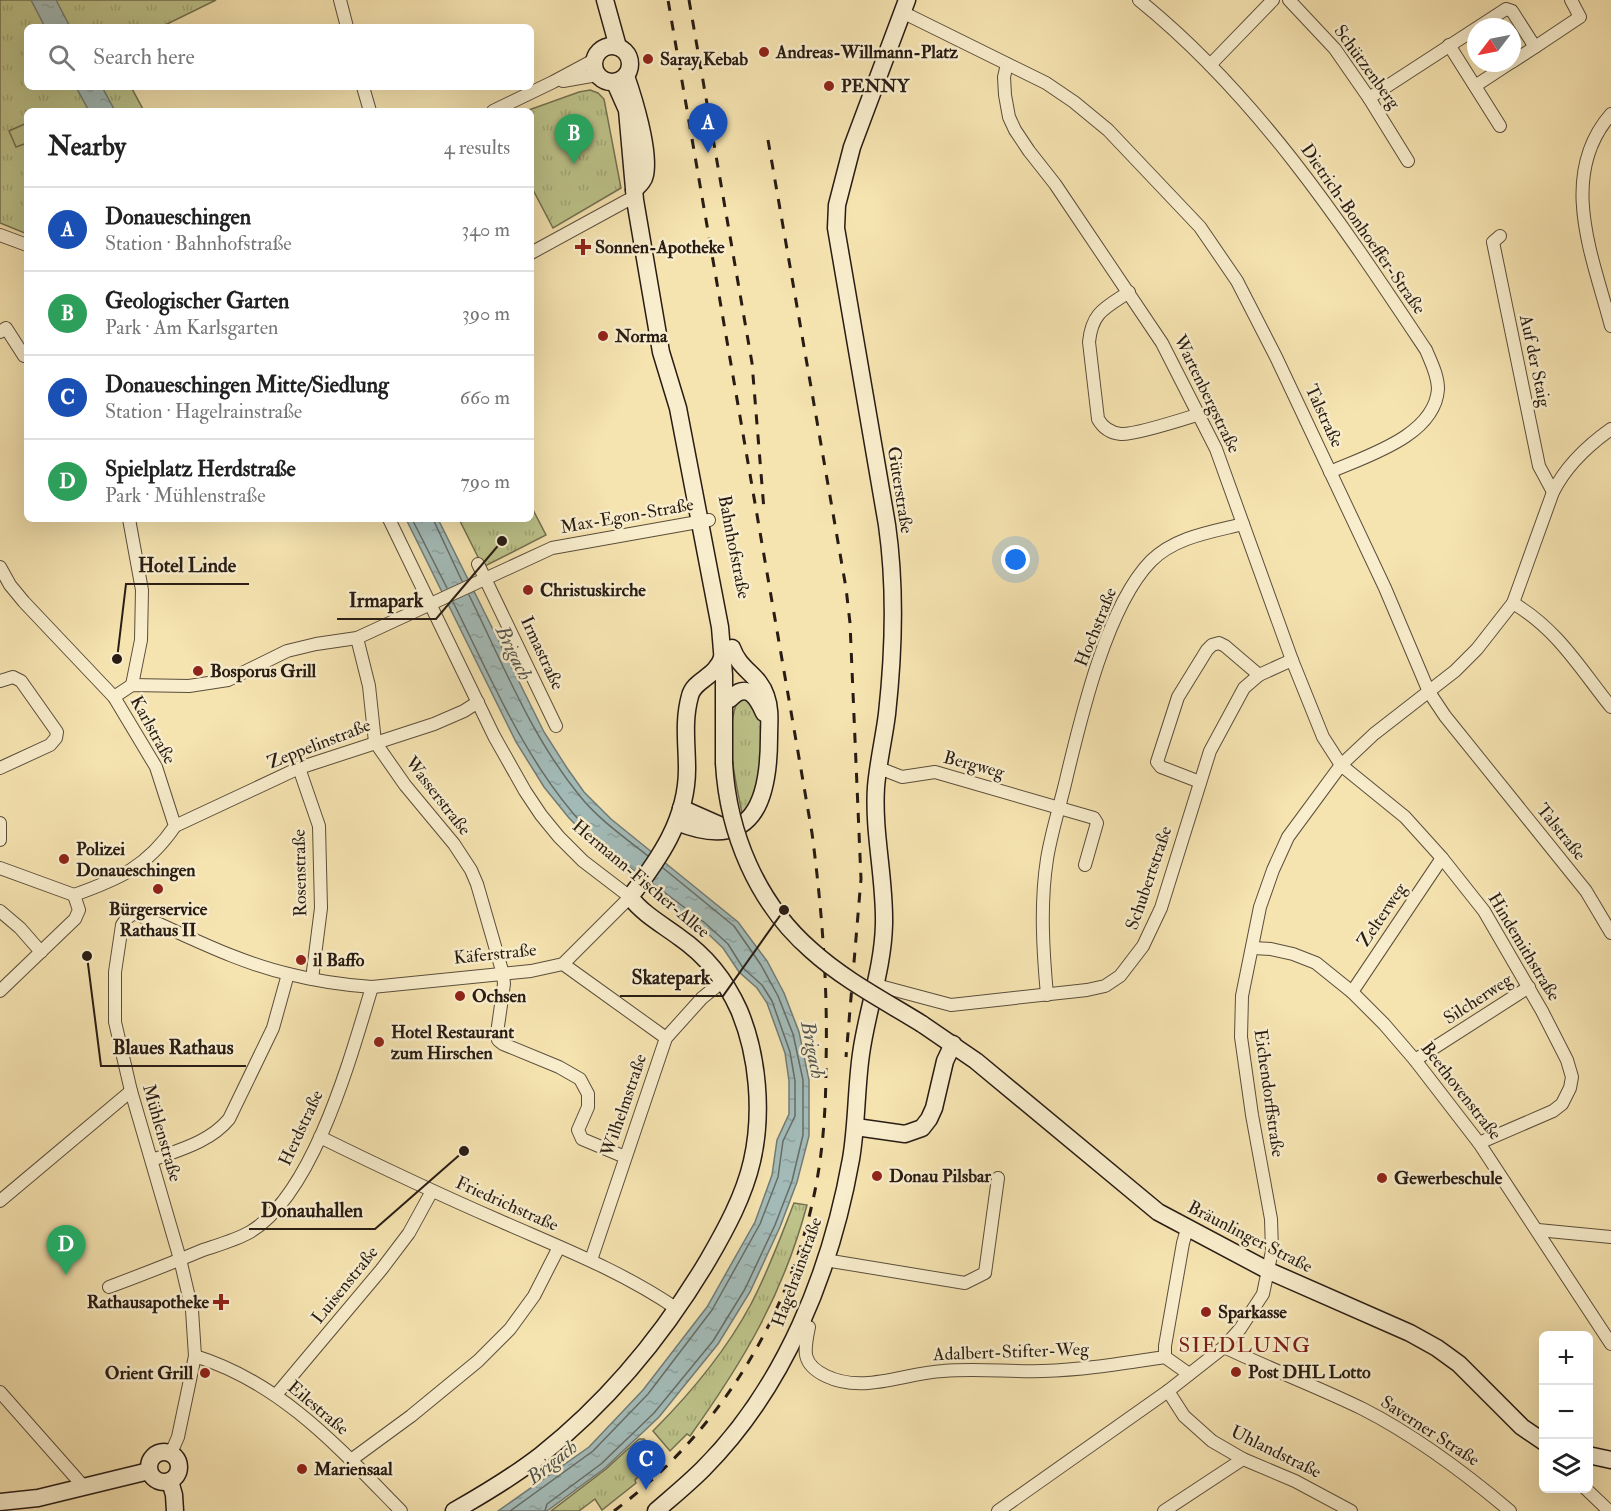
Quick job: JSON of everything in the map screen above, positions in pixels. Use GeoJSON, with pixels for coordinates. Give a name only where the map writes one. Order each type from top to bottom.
{"type":"FeatureCollection","features":[{"type":"Feature","properties":{"kind":"main road"},"geometry":{"type":"LineString","coordinates":[[604,0],[605,82],[621,79]]}},
{"type":"Feature","properties":{"kind":"main road","name":"Güterstraße"},"geometry":{"type":"LineString","coordinates":[[874,992],[883,950],[884,921],[876,785],[890,681],[893,634],[892,567],[836,228],[837,205],[852,147],[905,6]]}},
{"type":"Feature","properties":{"kind":"main road","name":"Bahnhofstraße"},"geometry":{"type":"LineString","coordinates":[[603,57],[623,49],[630,58],[630,71],[621,79],[627,110],[635,195],[665,368],[678,408],[728,613],[724,763],[729,808],[743,854],[761,890],[777,914],[810,950],[830,966],[922,1024]]}},
{"type":"Feature","properties":{"kind":"main road"},"geometry":{"type":"LineString","coordinates":[[663,851],[686,834],[701,830],[728,829],[748,821],[761,800],[769,753],[770,714],[764,690],[727,651],[721,665],[692,690],[690,697]]}},
{"type":"Feature","properties":{"kind":"main road"},"geometry":{"type":"LineString","coordinates":[[690,697],[707,689],[727,695],[746,691],[754,695],[765,715],[769,734]]}},
{"type":"Feature","properties":{"kind":"main road","name":"Käferstraße"},"geometry":{"type":"LineString","coordinates":[[632,895],[663,851],[679,815],[686,786],[685,719],[690,697]]}},
{"type":"Feature","properties":{"kind":"main road"},"geometry":{"type":"LineString","coordinates":[[679,815],[728,829]]}},
{"type":"Feature","properties":{"kind":"main road"},"geometry":{"type":"LineString","coordinates":[[679,815],[701,830]]}},
{"type":"Feature","properties":{"kind":"main road","name":"Hermann-Fischer-Allee"},"geometry":{"type":"LineString","coordinates":[[454,1511],[510,1477],[564,1435],[608,1394],[653,1342],[677,1309],[721,1237],[740,1196],[752,1160],[758,1104],[748,1034],[738,1009],[723,981],[696,951],[638,907],[632,895]]}},
{"type":"Feature","properties":{"kind":"main road","name":"Hagelrainstraße"},"geometry":{"type":"LineString","coordinates":[[656,1511],[704,1468],[737,1429],[786,1355],[801,1324],[825,1260],[845,1191],[856,1126],[862,1045],[874,992]]}},
{"type":"Feature","properties":{"kind":"main road","name":"Bräunlinger Straße"},"geometry":{"type":"LineString","coordinates":[[922,1024],[953,1044],[1006,1086],[1144,1201],[1187,1229],[1269,1271],[1410,1333],[1437,1348],[1458,1364],[1521,1427],[1539,1439]]}},
{"type":"Feature","properties":{"kind":"main road"},"geometry":{"type":"LineString","coordinates":[[856,1126],[905,1134],[922,1128],[934,1107],[945,1061],[953,1044]]}},
{"type":"Feature","properties":{"kind":"main road"},"geometry":{"type":"LineString","coordinates":[[159,1452],[171,1453],[177,1460],[179,1470],[174,1479],[170,1481],[157,1480],[149,1471],[150,1459],[159,1452]]}},
{"type":"Feature","properties":{"kind":"main road"},"geometry":{"type":"LineString","coordinates":[[1593,1456],[1611,1460]]}},
{"type":"Feature","properties":{"kind":"main road"},"geometry":{"type":"LineString","coordinates":[[0,1502],[38,1498],[149,1471]]}},
{"type":"Feature","properties":{"kind":"main road"},"geometry":{"type":"LineString","coordinates":[[170,1481],[175,1511]]}},
{"type":"Feature","properties":{"kind":"street"},"geometry":{"type":"LineString","coordinates":[[340,0],[346,24]]}},
{"type":"Feature","properties":{"kind":"street","name":"Dietrich-Bonhoeffer-Straße"},"geometry":{"type":"LineString","coordinates":[[1139,0],[1210,65],[1282,144],[1343,225],[1426,350],[1434,369],[1438,387],[1435,406],[1425,421],[1411,433],[1389,446],[1330,472]]}},
{"type":"Feature","properties":{"kind":"street"},"geometry":{"type":"LineString","coordinates":[[1210,65],[1273,0]]}},
{"type":"Feature","properties":{"kind":"street","name":"Schützenberg"},"geometry":{"type":"LineString","coordinates":[[1289,0],[1335,49],[1370,98],[1408,160]]}},
{"type":"Feature","properties":{"kind":"street"},"geometry":{"type":"LineString","coordinates":[[1521,56],[1580,17],[1571,0]]}},
{"type":"Feature","properties":{"kind":"street","name":"Talstraße"},"geometry":{"type":"LineString","coordinates":[[905,6],[1007,64],[1046,83],[1074,102],[1155,178],[1200,227],[1237,281],[1385,588],[1429,692],[1444,716],[1586,891],[1611,933]]}},
{"type":"Feature","properties":{"kind":"street"},"geometry":{"type":"LineString","coordinates":[[1370,98],[1506,9],[1512,11],[1535,47]]}},
{"type":"Feature","properties":{"kind":"street"},"geometry":{"type":"LineString","coordinates":[[1449,45],[1500,126]]}},
{"type":"Feature","properties":{"kind":"street"},"geometry":{"type":"LineString","coordinates":[[499,108],[603,57]]}},
{"type":"Feature","properties":{"kind":"street","name":"Wartenbergstraße"},"geometry":{"type":"LineString","coordinates":[[1007,64],[1004,77],[1005,95],[1009,117],[1015,130],[1129,292],[1162,343],[1200,414],[1216,448],[1292,660],[1323,736],[1341,765]]}},
{"type":"Feature","properties":{"kind":"street"},"geometry":{"type":"LineString","coordinates":[[1474,86],[1496,72]]}},
{"type":"Feature","properties":{"kind":"street"},"geometry":{"type":"LineString","coordinates":[[364,90],[369,108]]}},
{"type":"Feature","properties":{"kind":"street"},"geometry":{"type":"LineString","coordinates":[[1611,114],[1600,127],[1592,147],[1584,175],[1581,207],[1611,326]]}},
{"type":"Feature","properties":{"kind":"street"},"geometry":{"type":"LineString","coordinates":[[534,252],[635,195]]}},
{"type":"Feature","properties":{"kind":"street"},"geometry":{"type":"LineString","coordinates":[[0,236],[24,244]]}},
{"type":"Feature","properties":{"kind":"street","name":"Auf der Staig"},"geometry":{"type":"LineString","coordinates":[[1500,236],[1493,242],[1504,302],[1539,466],[1553,492]]}},
{"type":"Feature","properties":{"kind":"street"},"geometry":{"type":"LineString","coordinates":[[1129,292],[1099,312],[1090,331],[1089,342],[1098,419],[1102,426],[1111,432],[1124,434],[1200,414]]}},
{"type":"Feature","properties":{"kind":"street"},"geometry":{"type":"LineString","coordinates":[[0,332],[6,328],[24,356]]}},
{"type":"Feature","properties":{"kind":"street","name":"Eichendorffstraße"},"geometry":{"type":"LineString","coordinates":[[998,1511],[1168,1391],[1224,1347],[1263,1294],[1272,1251],[1271,1219],[1241,1037],[1242,996],[1260,907],[1273,870],[1288,837],[1341,765],[1374,734],[1455,671],[1477,649],[1513,603],[1553,492],[1562,475],[1578,456],[1611,429]]}},
{"type":"Feature","properties":{"kind":"street","name":"Max-Egon-Straße"},"geometry":{"type":"LineString","coordinates":[[132,685],[189,686],[228,680],[287,651],[357,638],[552,548],[704,521]]}},
{"type":"Feature","properties":{"kind":"street"},"geometry":{"type":"LineString","coordinates":[[114,697],[132,685],[141,640],[142,590],[130,522]]}},
{"type":"Feature","properties":{"kind":"street","name":"Hermann-Fischer-Allee"},"geometry":{"type":"LineString","coordinates":[[390,522],[515,774],[541,815],[559,837],[584,861],[632,895]]}},
{"type":"Feature","properties":{"kind":"street","name":"Hochstraße"},"geometry":{"type":"LineString","coordinates":[[1047,995],[1043,912],[1047,859],[1074,745],[1102,652],[1120,607],[1133,583],[1152,560],[1184,539],[1243,524]]}},
{"type":"Feature","properties":{"kind":"street","name":"Irmastraße"},"geometry":{"type":"LineString","coordinates":[[478,564],[481,580],[556,726]]}},
{"type":"Feature","properties":{"kind":"street","name":"Karlstraße"},"geometry":{"type":"LineString","coordinates":[[0,567],[10,585],[24,602],[114,697],[156,767],[175,826]]}},
{"type":"Feature","properties":{"kind":"street"},"geometry":{"type":"LineString","coordinates":[[1513,603],[1547,627],[1611,707]]}},
{"type":"Feature","properties":{"kind":"street","name":"Wasserstraße"},"geometry":{"type":"LineString","coordinates":[[357,638],[369,686],[371,725],[375,742],[405,784],[454,844],[471,870],[484,905],[503,974],[498,1040],[559,1067],[580,1079],[588,1094],[588,1107],[578,1130],[582,1139],[625,1157]]}},
{"type":"Feature","properties":{"kind":"street"},"geometry":{"type":"LineString","coordinates":[[1200,782],[1161,767],[1157,762],[1178,697],[1207,650],[1219,643],[1259,675]]}},
{"type":"Feature","properties":{"kind":"street","name":"Schubertstraße"},"geometry":{"type":"LineString","coordinates":[[874,992],[951,1005],[1047,995],[1105,986],[1128,968],[1143,946],[1161,908],[1210,751],[1228,714],[1244,688],[1259,675],[1292,660]]}},
{"type":"Feature","properties":{"kind":"street"},"geometry":{"type":"LineString","coordinates":[[0,681],[13,677],[21,681],[57,732],[56,738],[50,745],[0,768]]}},
{"type":"Feature","properties":{"kind":"street","name":"Zeppelinstraße"},"geometry":{"type":"LineString","coordinates":[[175,826],[299,768],[434,724],[478,702]]}},
{"type":"Feature","properties":{"kind":"street","name":"Hindemithstraße"},"geometry":{"type":"LineString","coordinates":[[1341,765],[1405,817],[1442,858],[1484,911],[1529,987],[1568,1060],[1572,1077],[1570,1088],[1562,1104],[1553,1111],[1479,1143]]}},
{"type":"Feature","properties":{"kind":"street","name":"Rosenstraße"},"geometry":{"type":"LineString","coordinates":[[299,768],[319,826],[321,908],[312,979]]}},
{"type":"Feature","properties":{"kind":"street","name":"Bergweg"},"geometry":{"type":"LineString","coordinates":[[879,768],[902,777],[935,772],[1059,808]]}},
{"type":"Feature","properties":{"kind":"street"},"geometry":{"type":"LineString","coordinates":[[1059,808],[1094,818],[1097,823],[1085,865]]}},
{"type":"Feature","properties":{"kind":"street"},"geometry":{"type":"LineString","coordinates":[[0,823],[0,840]]}},
{"type":"Feature","properties":{"kind":"street"},"geometry":{"type":"LineString","coordinates":[[0,868],[74,895],[119,878],[135,869],[154,852],[175,826]]}},
{"type":"Feature","properties":{"kind":"street","name":"Zelterweg"},"geometry":{"type":"LineString","coordinates":[[1352,992],[1442,858]]}},
{"type":"Feature","properties":{"kind":"street"},"geometry":{"type":"LineString","coordinates":[[0,991],[75,919],[79,910],[74,895]]}},
{"type":"Feature","properties":{"kind":"street","name":"Käferstraße"},"geometry":{"type":"LineString","coordinates":[[134,913],[247,961],[288,974],[372,987],[503,974],[563,964],[632,895]]}},
{"type":"Feature","properties":{"kind":"street"},"geometry":{"type":"LineString","coordinates":[[0,911],[20,928],[41,952]]}},
{"type":"Feature","properties":{"kind":"street","name":"Mühlenstraße"},"geometry":{"type":"LineString","coordinates":[[134,913],[122,925],[115,972],[115,1022],[131,1091],[180,1259],[192,1310],[195,1356],[178,1437],[171,1453]]}},
{"type":"Feature","properties":{"kind":"street","name":"Beethovenstraße"},"geometry":{"type":"LineString","coordinates":[[1253,948],[1272,949],[1316,963],[1352,992],[1415,1060],[1479,1143],[1611,1344]]}},
{"type":"Feature","properties":{"kind":"street"},"geometry":{"type":"LineString","coordinates":[[563,964],[666,1038]]}},
{"type":"Feature","properties":{"kind":"street"},"geometry":{"type":"LineString","coordinates":[[152,1161],[206,1138],[220,1129],[229,1119],[273,1028],[288,974]]}},
{"type":"Feature","properties":{"kind":"street","name":"Wilhelmstraße"},"geometry":{"type":"LineString","coordinates":[[591,1260],[666,1038],[702,998],[723,981]]}},
{"type":"Feature","properties":{"kind":"street","name":"Herdstraße"},"geometry":{"type":"LineString","coordinates":[[180,1259],[249,1233],[273,1215],[290,1194],[320,1137],[350,1060],[372,987]]}},
{"type":"Feature","properties":{"kind":"street","name":"Silcherweg"},"geometry":{"type":"LineString","coordinates":[[1415,1060],[1529,987]]}},
{"type":"Feature","properties":{"kind":"street"},"geometry":{"type":"LineString","coordinates":[[0,1201],[131,1091]]}},
{"type":"Feature","properties":{"kind":"street","name":"Friedrichstraße"},"geometry":{"type":"LineString","coordinates":[[320,1137],[432,1191],[591,1260],[638,1284],[677,1309]]}},
{"type":"Feature","properties":{"kind":"street"},"geometry":{"type":"LineString","coordinates":[[825,1260],[965,1283],[985,1273],[998,1178]]}},
{"type":"Feature","properties":{"kind":"street","name":"Luisenstraße"},"geometry":{"type":"LineString","coordinates":[[276,1395],[381,1270],[409,1233],[432,1191]]}},
{"type":"Feature","properties":{"kind":"street"},"geometry":{"type":"LineString","coordinates":[[1187,1229],[1165,1346],[1166,1357],[1189,1374]]}},
{"type":"Feature","properties":{"kind":"street"},"geometry":{"type":"LineString","coordinates":[[1538,1230],[1611,1237]]}},
{"type":"Feature","properties":{"kind":"street"},"geometry":{"type":"LineString","coordinates":[[351,1460],[478,1361],[510,1329],[534,1296],[559,1247]]}},
{"type":"Feature","properties":{"kind":"street"},"geometry":{"type":"LineString","coordinates":[[109,1287],[180,1259]]}},
{"type":"Feature","properties":{"kind":"street","name":"Adalbert-Stifter-Weg"},"geometry":{"type":"LineString","coordinates":[[801,1324],[809,1327],[804,1349],[806,1360],[814,1369],[827,1377],[860,1384],[941,1371],[1043,1371],[1098,1367],[1166,1357]]}},
{"type":"Feature","properties":{"kind":"street","name":"Saverner Straße"},"geometry":{"type":"LineString","coordinates":[[1224,1347],[1364,1410],[1414,1439],[1464,1473],[1510,1511]]}},
{"type":"Feature","properties":{"kind":"street","name":"Eilestraße"},"geometry":{"type":"LineString","coordinates":[[195,1356],[246,1376],[276,1395],[312,1423],[401,1511]]}},
{"type":"Feature","properties":{"kind":"street","name":"Uhlandstraße"},"geometry":{"type":"LineString","coordinates":[[1168,1391],[1184,1416],[1212,1441],[1243,1459],[1295,1481],[1346,1510]]}},
{"type":"Feature","properties":{"kind":"street"},"geometry":{"type":"LineString","coordinates":[[0,1392],[84,1487]]}},
{"type":"Feature","properties":{"kind":"street"},"geometry":{"type":"LineString","coordinates":[[1164,1511],[1243,1459]]}},
{"type":"Feature","properties":{"kind":"street"},"geometry":{"type":"LineString","coordinates":[[1590,1493],[1609,1511]]}},
{"type":"Feature","properties":{"kind":"green space"},"geometry":{"type":"Polygon","coordinates":[[[0,0],[216,0],[167,24],[24,24],[24,90],[133,90],[142,108],[24,108],[24,233],[0,223],[0,0]]]}},
{"type":"Feature","properties":{"kind":"green space"},"geometry":{"type":"Polygon","coordinates":[[[590,90],[598,93],[604,99],[621,188],[553,228],[534,192],[534,108],[590,90]]]}},
{"type":"Feature","properties":{"kind":"green space"},"geometry":{"type":"Polygon","coordinates":[[[24,124],[24,144],[16,147],[9,131],[24,124]]]}},
{"type":"Feature","properties":{"kind":"green space"},"geometry":{"type":"Polygon","coordinates":[[[534,512],[546,535],[483,567],[460,522],[534,522],[534,512]]]}},
{"type":"Feature","properties":{"kind":"green space"},"geometry":{"type":"Polygon","coordinates":[[[749,696],[763,724],[759,783],[750,807],[742,813],[732,757],[731,729],[737,702],[749,696]]]}},
{"type":"Feature","properties":{"kind":"green space"},"geometry":{"type":"Polygon","coordinates":[[[794,1203],[807,1205],[786,1269],[759,1326],[744,1354],[690,1436],[687,1434],[670,1451],[653,1431],[707,1371],[741,1321],[763,1279],[794,1203]]]}},
{"type":"Feature","properties":{"kind":"green space"},"geometry":{"type":"Polygon","coordinates":[[[639,1439],[644,1439],[662,1459],[649,1472],[646,1469],[635,1480],[636,1483],[602,1510],[595,1499],[579,1511],[551,1511],[606,1469],[639,1439]]]}},
{"type":"Feature","properties":{"kind":"water"},"geometry":{"type":"Polygon","coordinates":[[[31,0],[56,0],[68,24],[43,24],[31,0]]]}},
{"type":"Feature","properties":{"kind":"water"},"geometry":{"type":"Polygon","coordinates":[[[78,90],[104,90],[113,108],[87,108],[78,90]]]}},
{"type":"Feature","properties":{"kind":"water"},"geometry":{"type":"Polygon","coordinates":[[[407,522],[439,522],[544,732],[584,792],[611,819],[738,922],[767,961],[784,993],[799,1032],[809,1080],[809,1136],[797,1182],[780,1227],[750,1292],[718,1344],[659,1417],[605,1468],[547,1511],[498,1511],[589,1447],[643,1390],[707,1307],[755,1222],[772,1175],[777,1140],[789,1114],[789,1081],[785,1053],[767,1003],[757,988],[739,972],[723,948],[701,927],[626,872],[569,818],[544,787],[516,742],[407,522]]]}},
{"type":"Feature","properties":{"kind":"railway"},"geometry":{"type":"LineString","coordinates":[[614,1511],[651,1481],[715,1412],[742,1373],[765,1332],[785,1290],[801,1246],[813,1200],[822,1149],[825,1098],[825,977],[812,833],[668,0]]}},
{"type":"Feature","properties":{"kind":"railway"},"geometry":{"type":"LineString","coordinates":[[689,0],[752,363],[764,510]]}},
{"type":"Feature","properties":{"kind":"railway"},"geometry":{"type":"LineString","coordinates":[[768,140],[846,588],[850,623],[861,879],[846,1057]]}},
{"type":"Feature","properties":{"kind":"place","name":"Andreas-Willmann-Platz"},"geometry":{"type":"Point","coordinates":[764,52]}},
{"type":"Feature","properties":{"kind":"place","name":"Saray Kebab"},"geometry":{"type":"Point","coordinates":[648,59]}},
{"type":"Feature","properties":{"kind":"place","name":"PENNY"},"geometry":{"type":"Point","coordinates":[829,86]}},
{"type":"Feature","properties":{"kind":"place","name":"Donaueschingen"},"geometry":{"type":"Point","coordinates":[708,153]}},
{"type":"Feature","properties":{"kind":"place","name":"Geologischer Garten"},"geometry":{"type":"Point","coordinates":[574,164]}},
{"type":"Feature","properties":{"kind":"place","name":"Sonnen-Apotheke"},"geometry":{"type":"Point","coordinates":[583,247]}},
{"type":"Feature","properties":{"kind":"place","name":"Norma"},"geometry":{"type":"Point","coordinates":[603,336]}},
{"type":"Feature","properties":{"kind":"place","name":"Irmapark"},"geometry":{"type":"Point","coordinates":[502,541]}},
{"type":"Feature","properties":{"kind":"place","name":"Christuskirche"},"geometry":{"type":"Point","coordinates":[528,590]}},
{"type":"Feature","properties":{"kind":"place","name":"Hotel Linde"},"geometry":{"type":"Point","coordinates":[117,659]}},
{"type":"Feature","properties":{"kind":"place","name":"Bosporus Grill"},"geometry":{"type":"Point","coordinates":[198,671]}},
{"type":"Feature","properties":{"kind":"place","name":"Polizei Donaueschingen"},"geometry":{"type":"Point","coordinates":[64,859]}},
{"type":"Feature","properties":{"kind":"place","name":"Bürgerservice Rathaus II"},"geometry":{"type":"Point","coordinates":[158,889]}},
{"type":"Feature","properties":{"kind":"place","name":"Skatepark"},"geometry":{"type":"Point","coordinates":[784,910]}},
{"type":"Feature","properties":{"kind":"place","name":"Blaues Rathaus"},"geometry":{"type":"Point","coordinates":[87,956]}},
{"type":"Feature","properties":{"kind":"place","name":"il Baffo"},"geometry":{"type":"Point","coordinates":[301,960]}},
{"type":"Feature","properties":{"kind":"place","name":"Ochsen"},"geometry":{"type":"Point","coordinates":[460,996]}},
{"type":"Feature","properties":{"kind":"place","name":"Hotel Restaurant zum Hirschen"},"geometry":{"type":"Point","coordinates":[379,1042]}},
{"type":"Feature","properties":{"kind":"place","name":"Donauhallen"},"geometry":{"type":"Point","coordinates":[464,1151]}},
{"type":"Feature","properties":{"kind":"place","name":"Donau Pilsbar"},"geometry":{"type":"Point","coordinates":[877,1176]}},
{"type":"Feature","properties":{"kind":"place","name":"Gewerbeschule"},"geometry":{"type":"Point","coordinates":[1382,1178]}},
{"type":"Feature","properties":{"kind":"place","name":"Spielplatz Herdstraße"},"geometry":{"type":"Point","coordinates":[66,1275]}},
{"type":"Feature","properties":{"kind":"place","name":"Rathausapotheke"},"geometry":{"type":"Point","coordinates":[221,1302]}},
{"type":"Feature","properties":{"kind":"place","name":"Sparkasse"},"geometry":{"type":"Point","coordinates":[1206,1312]}},
{"type":"Feature","properties":{"kind":"place","name":"Post DHL Lotto"},"geometry":{"type":"Point","coordinates":[1236,1372]}},
{"type":"Feature","properties":{"kind":"place","name":"Orient Grill"},"geometry":{"type":"Point","coordinates":[205,1373]}},
{"type":"Feature","properties":{"kind":"place","name":"Mariensaal"},"geometry":{"type":"Point","coordinates":[302,1469]}},
{"type":"Feature","properties":{"kind":"place","name":"Donaueschingen Mitte/Siedlung"},"geometry":{"type":"Point","coordinates":[646,1490]}},
{"type":"Feature","properties":{"kind":"district","name":"SIEDLUNG"},"geometry":{"type":"Point","coordinates":[1245,1345]}},
{"type":"Feature","properties":{"kind":"water label","name":"Brigach"},"geometry":{"type":"Point","coordinates":[514,653]}},
{"type":"Feature","properties":{"kind":"water label","name":"Brigach"},"geometry":{"type":"Point","coordinates":[813,1050]}},
{"type":"Feature","properties":{"kind":"water label","name":"Brigach"},"geometry":{"type":"Point","coordinates":[552,1462]}}]}
